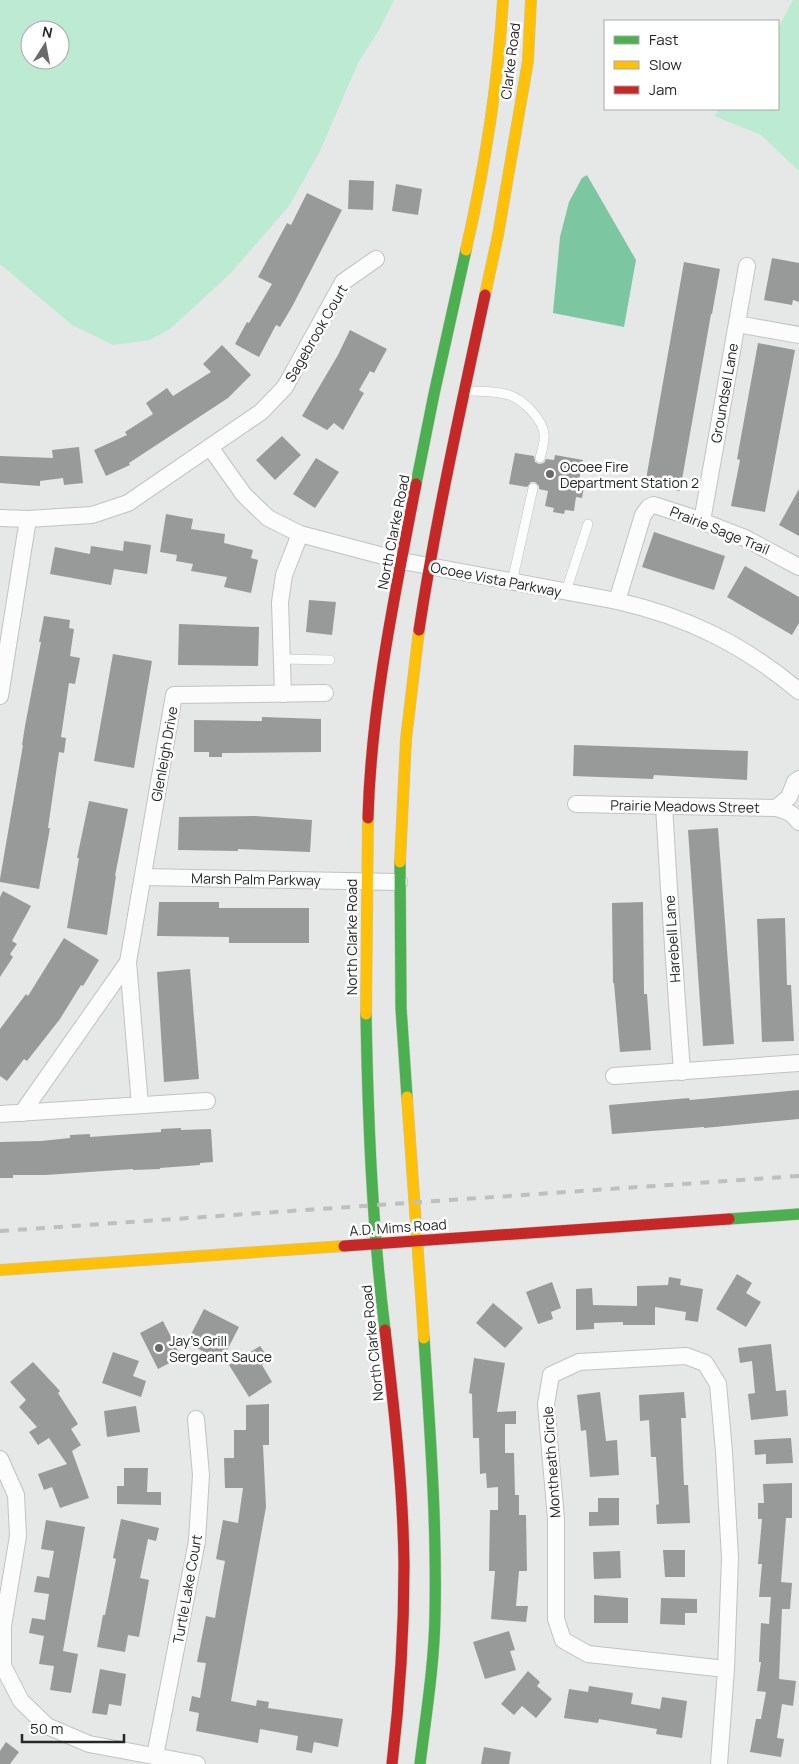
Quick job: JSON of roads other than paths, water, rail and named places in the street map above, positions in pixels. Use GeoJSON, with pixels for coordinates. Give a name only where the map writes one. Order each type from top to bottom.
{"type":"FeatureCollection","features":[{"type":"Feature","properties":{"kind":"street","name":"Clarke Road"},"geometry":{"type":"LineString","coordinates":[[490,119],[502,35],[503,0]]}},
{"type":"Feature","properties":{"kind":"street","name":"Clarke Road"},"geometry":{"type":"LineString","coordinates":[[464,390],[498,235],[528,60],[531,0]]}},
{"type":"Feature","properties":{"kind":"street","name":"North Clarke Road"},"geometry":{"type":"LineString","coordinates":[[392,1764],[399,1704],[403,1618],[403,1535],[398,1444],[376,1244],[367,1086],[365,881],[370,777],[377,704],[402,561],[442,358],[470,232],[490,119]]}},
{"type":"Feature","properties":{"kind":"street","name":"Sagebrook Court"},"geometry":{"type":"LineString","coordinates":[[0,518],[28,519],[92,515],[128,503],[261,412],[285,387],[343,282],[376,259]]}},
{"type":"Feature","properties":{"kind":"street","name":"Groundsel Lane"},"geometry":{"type":"LineString","coordinates":[[702,521],[747,266]]}},
{"type":"Feature","properties":{"kind":"street"},"geometry":{"type":"LineString","coordinates":[[737,324],[799,335]]}},
{"type":"Feature","properties":{"kind":"street"},"geometry":{"type":"LineString","coordinates":[[420,1764],[429,1691],[435,1617],[431,1438],[401,1008],[400,882],[406,739],[416,650],[429,566],[464,390]]}},
{"type":"Feature","properties":{"kind":"street","name":"Ocoee Vista Parkway"},"geometry":{"type":"LineString","coordinates":[[210,447],[244,496],[268,518],[300,534],[402,561],[652,609],[706,630],[743,650],[799,691]]}},
{"type":"Feature","properties":{"kind":"street","name":"Prairie Sage Trail"},"geometry":{"type":"LineString","coordinates":[[617,601],[643,515],[649,507],[658,506],[745,538],[799,567]]}},
{"type":"Feature","properties":{"kind":"street"},"geometry":{"type":"LineString","coordinates":[[0,696],[28,519]]}},
{"type":"Feature","properties":{"kind":"street"},"geometry":{"type":"LineString","coordinates":[[283,694],[280,602],[284,575],[300,534]]}},
{"type":"Feature","properties":{"kind":"street","name":"Glenleigh Drive"},"geometry":{"type":"LineString","coordinates":[[140,1106],[128,962],[174,695],[325,693]]}},
{"type":"Feature","properties":{"kind":"street","name":"Prairie Meadows Street"},"geometry":{"type":"LineString","coordinates":[[576,804],[776,808],[794,797],[795,782],[799,779]]}},
{"type":"Feature","properties":{"kind":"street","name":"Harebell Lane"},"geometry":{"type":"LineString","coordinates":[[664,806],[668,889],[682,1072]]}},
{"type":"Feature","properties":{"kind":"street"},"geometry":{"type":"LineString","coordinates":[[776,808],[793,814],[799,822]]}},
{"type":"Feature","properties":{"kind":"street","name":"Marsh Palm Parkway"},"geometry":{"type":"LineString","coordinates":[[143,877],[400,882]]}},
{"type":"Feature","properties":{"kind":"street","name":"Glenleigh Drive"},"geometry":{"type":"LineString","coordinates":[[22,1113],[128,962]]}},
{"type":"Feature","properties":{"kind":"street"},"geometry":{"type":"LineString","coordinates":[[614,1076],[799,1063]]}},
{"type":"Feature","properties":{"kind":"street"},"geometry":{"type":"LineString","coordinates":[[0,1114],[207,1101]]}},
{"type":"Feature","properties":{"kind":"street","name":"A.D. Mims Road"},"geometry":{"type":"LineString","coordinates":[[0,1270],[799,1214]]}},
{"type":"Feature","properties":{"kind":"street","name":"Montheath Circle"},"geometry":{"type":"LineString","coordinates":[[719,1764],[726,1669],[730,1558],[718,1384],[705,1363],[686,1356],[580,1362],[551,1375],[546,1404],[556,1520],[556,1619],[563,1640],[588,1654],[726,1669]]}},
{"type":"Feature","properties":{"kind":"street","name":"Turtle Lake Court"},"geometry":{"type":"LineString","coordinates":[[155,1756],[197,1541],[201,1475],[196,1419]]}},
{"type":"Feature","properties":{"kind":"street"},"geometry":{"type":"LineString","coordinates":[[0,1459],[16,1495],[18,1536],[2,1626],[4,1666],[21,1701],[47,1726],[89,1744],[197,1764]]}},
{"type":"Feature","properties":{"kind":"lane"},"geometry":{"type":"LineString","coordinates":[[464,390],[495,392],[512,396],[523,404],[537,417],[544,432],[540,458]]}},
{"type":"Feature","properties":{"kind":"lane"},"geometry":{"type":"LineString","coordinates":[[512,582],[533,488]]}},
{"type":"Feature","properties":{"kind":"lane"},"geometry":{"type":"LineString","coordinates":[[566,592],[588,524]]}},
{"type":"Feature","properties":{"kind":"lane"},"geometry":{"type":"LineString","coordinates":[[282,659],[330,660]]}},
{"type":"Feature","properties":{"kind":"railway"},"geometry":{"type":"LineString","coordinates":[[0,1231],[799,1176]]}},
{"type":"Feature","properties":{"kind":"place","name":"Ocoee Fire Department Station 2"},"geometry":{"type":"Point","coordinates":[550,474]}},
{"type":"Feature","properties":{"kind":"place","name":"Jay's Grill Sergeant Sauce"},"geometry":{"type":"Point","coordinates":[159,1348]}}]}
